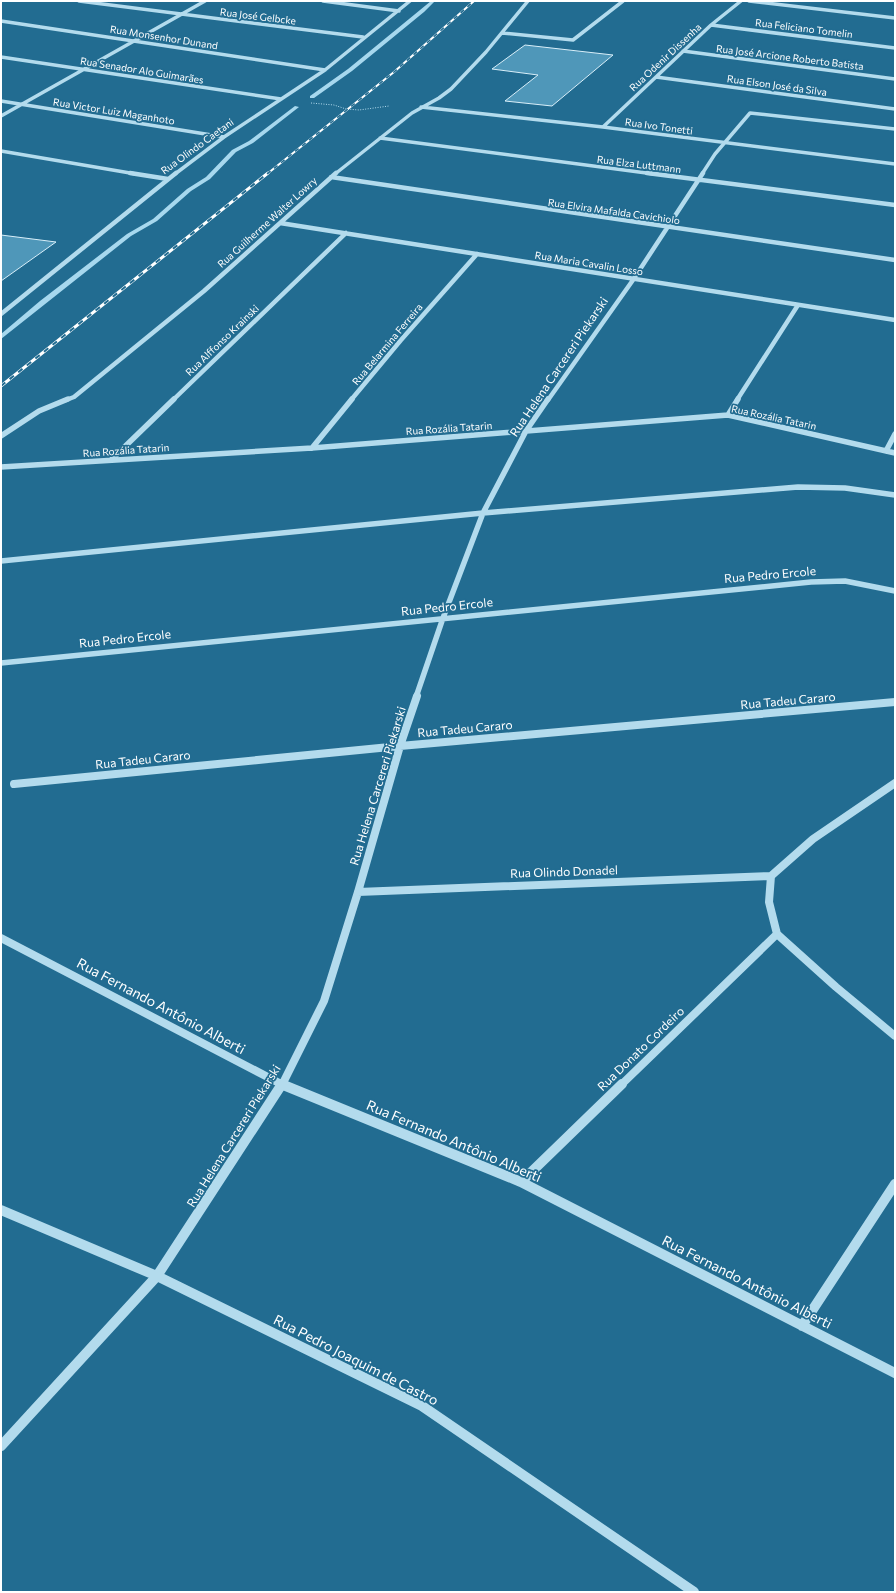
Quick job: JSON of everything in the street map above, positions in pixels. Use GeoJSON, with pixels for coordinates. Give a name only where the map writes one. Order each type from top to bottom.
{"type":"FeatureCollection","features":[{"type":"Feature","properties":{"kind":"street","name":"Rua José Gelbcke"},"geometry":{"type":"LineString","coordinates":[[80,1],[180,15],[364,37]]}},
{"type":"Feature","properties":{"kind":"street"},"geometry":{"type":"LineString","coordinates":[[1,116],[205,1]]}},
{"type":"Feature","properties":{"kind":"street"},"geometry":{"type":"LineString","coordinates":[[323,1],[399,11]]}},
{"type":"Feature","properties":{"kind":"street","name":"Rua Olindo Caetani"},"geometry":{"type":"LineString","coordinates":[[1,314],[168,179],[224,137],[325,70],[410,1]]}},
{"type":"Feature","properties":{"kind":"street","name":"Rua Guilherme Walter Lowry"},"geometry":{"type":"LineString","coordinates":[[1,436],[39,411],[74,397],[204,291],[331,177],[421,107],[439,98],[452,89],[502,33],[528,1]]}},
{"type":"Feature","properties":{"kind":"street"},"geometry":{"type":"LineString","coordinates":[[502,33],[573,40],[623,1]]}},
{"type":"Feature","properties":{"kind":"street","name":"Rua Odenir Dissenha"},"geometry":{"type":"LineString","coordinates":[[603,127],[683,51],[741,1]]}},
{"type":"Feature","properties":{"kind":"street"},"geometry":{"type":"LineString","coordinates":[[749,1],[895,18]]}},
{"type":"Feature","properties":{"kind":"street","name":"Rua Monsenhor Dunand"},"geometry":{"type":"LineString","coordinates":[[1,21],[325,70]]}},
{"type":"Feature","properties":{"kind":"street","name":"Rua Feliciano Tomelin"},"geometry":{"type":"LineString","coordinates":[[712,25],[895,48]]}},
{"type":"Feature","properties":{"kind":"street","name":"Rua José Arcione Roberto Batista"},"geometry":{"type":"LineString","coordinates":[[683,51],[895,79]]}},
{"type":"Feature","properties":{"kind":"street","name":"Rua Senador Alo Guimarães"},"geometry":{"type":"LineString","coordinates":[[1,57],[280,99]]}},
{"type":"Feature","properties":{"kind":"street","name":"Rua Elson José da Silva"},"geometry":{"type":"LineString","coordinates":[[656,77],[895,109]]}},
{"type":"Feature","properties":{"kind":"street","name":"Rua Victor Luiz Maganhoto"},"geometry":{"type":"LineString","coordinates":[[1,101],[224,137]]}},
{"type":"Feature","properties":{"kind":"street","name":"Rua Ivo Tonetti"},"geometry":{"type":"LineString","coordinates":[[421,107],[603,127],[895,164]]}},
{"type":"Feature","properties":{"kind":"street","name":"Rua Helena Carcereri Piekarski"},"geometry":{"type":"LineString","coordinates":[[1,1446],[157,1276],[282,1085],[324,1001],[358,892],[400,746],[443,618],[484,513],[526,431],[633,280],[724,143],[750,113],[895,129]]}},
{"type":"Feature","properties":{"kind":"street","name":"Rua Elza Luttmann"},"geometry":{"type":"LineString","coordinates":[[380,138],[895,205]]}},
{"type":"Feature","properties":{"kind":"street"},"geometry":{"type":"LineString","coordinates":[[1,151],[168,179]]}},
{"type":"Feature","properties":{"kind":"street","name":"Rua Elvira Mafalda Cavichiolo"},"geometry":{"type":"LineString","coordinates":[[331,177],[668,228],[895,260]]}},
{"type":"Feature","properties":{"kind":"street","name":"Rua Maria Cavalin Losso"},"geometry":{"type":"LineString","coordinates":[[280,223],[633,280],[895,320]]}},
{"type":"Feature","properties":{"kind":"street","name":"Rua Alffonso Krainski"},"geometry":{"type":"LineString","coordinates":[[111,460],[346,233]]}},
{"type":"Feature","properties":{"kind":"street","name":"Rua Belarmina Ferreira"},"geometry":{"type":"LineString","coordinates":[[312,448],[401,340],[477,254]]}},
{"type":"Feature","properties":{"kind":"street"},"geometry":{"type":"LineString","coordinates":[[728,415],[798,305]]}},
{"type":"Feature","properties":{"kind":"street","name":"Rua Rozália Tatarin"},"geometry":{"type":"LineString","coordinates":[[1,467],[312,448],[728,415],[895,453]]}},
{"type":"Feature","properties":{"kind":"street"},"geometry":{"type":"LineString","coordinates":[[886,451],[895,434]]}},
{"type":"Feature","properties":{"kind":"street"},"geometry":{"type":"LineString","coordinates":[[1,561],[484,513],[798,487],[845,488],[895,495]]}},
{"type":"Feature","properties":{"kind":"street","name":"Rua Pedro Ercole"},"geometry":{"type":"LineString","coordinates":[[1,663],[810,582],[845,581],[895,591]]}},
{"type":"Feature","properties":{"kind":"street","name":"Rua Tadeu Cararo"},"geometry":{"type":"LineString","coordinates":[[14,784],[400,746],[895,702]]}},
{"type":"Feature","properties":{"kind":"street"},"geometry":{"type":"LineString","coordinates":[[895,782],[813,839],[771,876],[769,902],[777,934],[836,987],[895,1036]]}},
{"type":"Feature","properties":{"kind":"street","name":"Rua Olindo Donadel"},"geometry":{"type":"LineString","coordinates":[[358,892],[771,876]]}},
{"type":"Feature","properties":{"kind":"street","name":"Rua Donato Cordeiro"},"geometry":{"type":"LineString","coordinates":[[521,1182],[777,934]]}},
{"type":"Feature","properties":{"kind":"street","name":"Rua Fernando Antônio Alberti"},"geometry":{"type":"LineString","coordinates":[[1,938],[282,1085],[521,1182],[895,1373]]}},
{"type":"Feature","properties":{"kind":"street"},"geometry":{"type":"LineString","coordinates":[[802,1326],[895,1184]]}},
{"type":"Feature","properties":{"kind":"street","name":"Rua Pedro Joaquim de Castro"},"geometry":{"type":"LineString","coordinates":[[1,1210],[157,1276],[422,1406],[694,1592]]}},
{"type":"Feature","properties":{"kind":"path"},"geometry":{"type":"LineString","coordinates":[[334,105],[346,109],[359,110],[392,106],[421,107]]}},
{"type":"Feature","properties":{"kind":"building"},"geometry":{"type":"Polygon","coordinates":[[[525,45],[613,55],[552,106],[505,101],[538,75],[492,69],[525,45]]]}},
{"type":"Feature","properties":{"kind":"building"},"geometry":{"type":"Polygon","coordinates":[[[1,235],[56,242],[1,281],[1,235]]]}},
{"type":"Feature","properties":{"kind":"waterway"},"geometry":{"type":"LineString","coordinates":[[312,97],[350,70],[423,11],[433,1]]}},
{"type":"Feature","properties":{"kind":"waterway"},"geometry":{"type":"LineString","coordinates":[[1,337],[42,302],[129,235],[155,220],[189,190],[208,178],[234,151],[251,142],[297,107]]}},
{"type":"Feature","properties":{"kind":"railway"},"geometry":{"type":"LineString","coordinates":[[267,174],[394,72],[474,1]]}},
{"type":"Feature","properties":{"kind":"railway"},"geometry":{"type":"LineString","coordinates":[[1,386],[268,173]]}}]}
